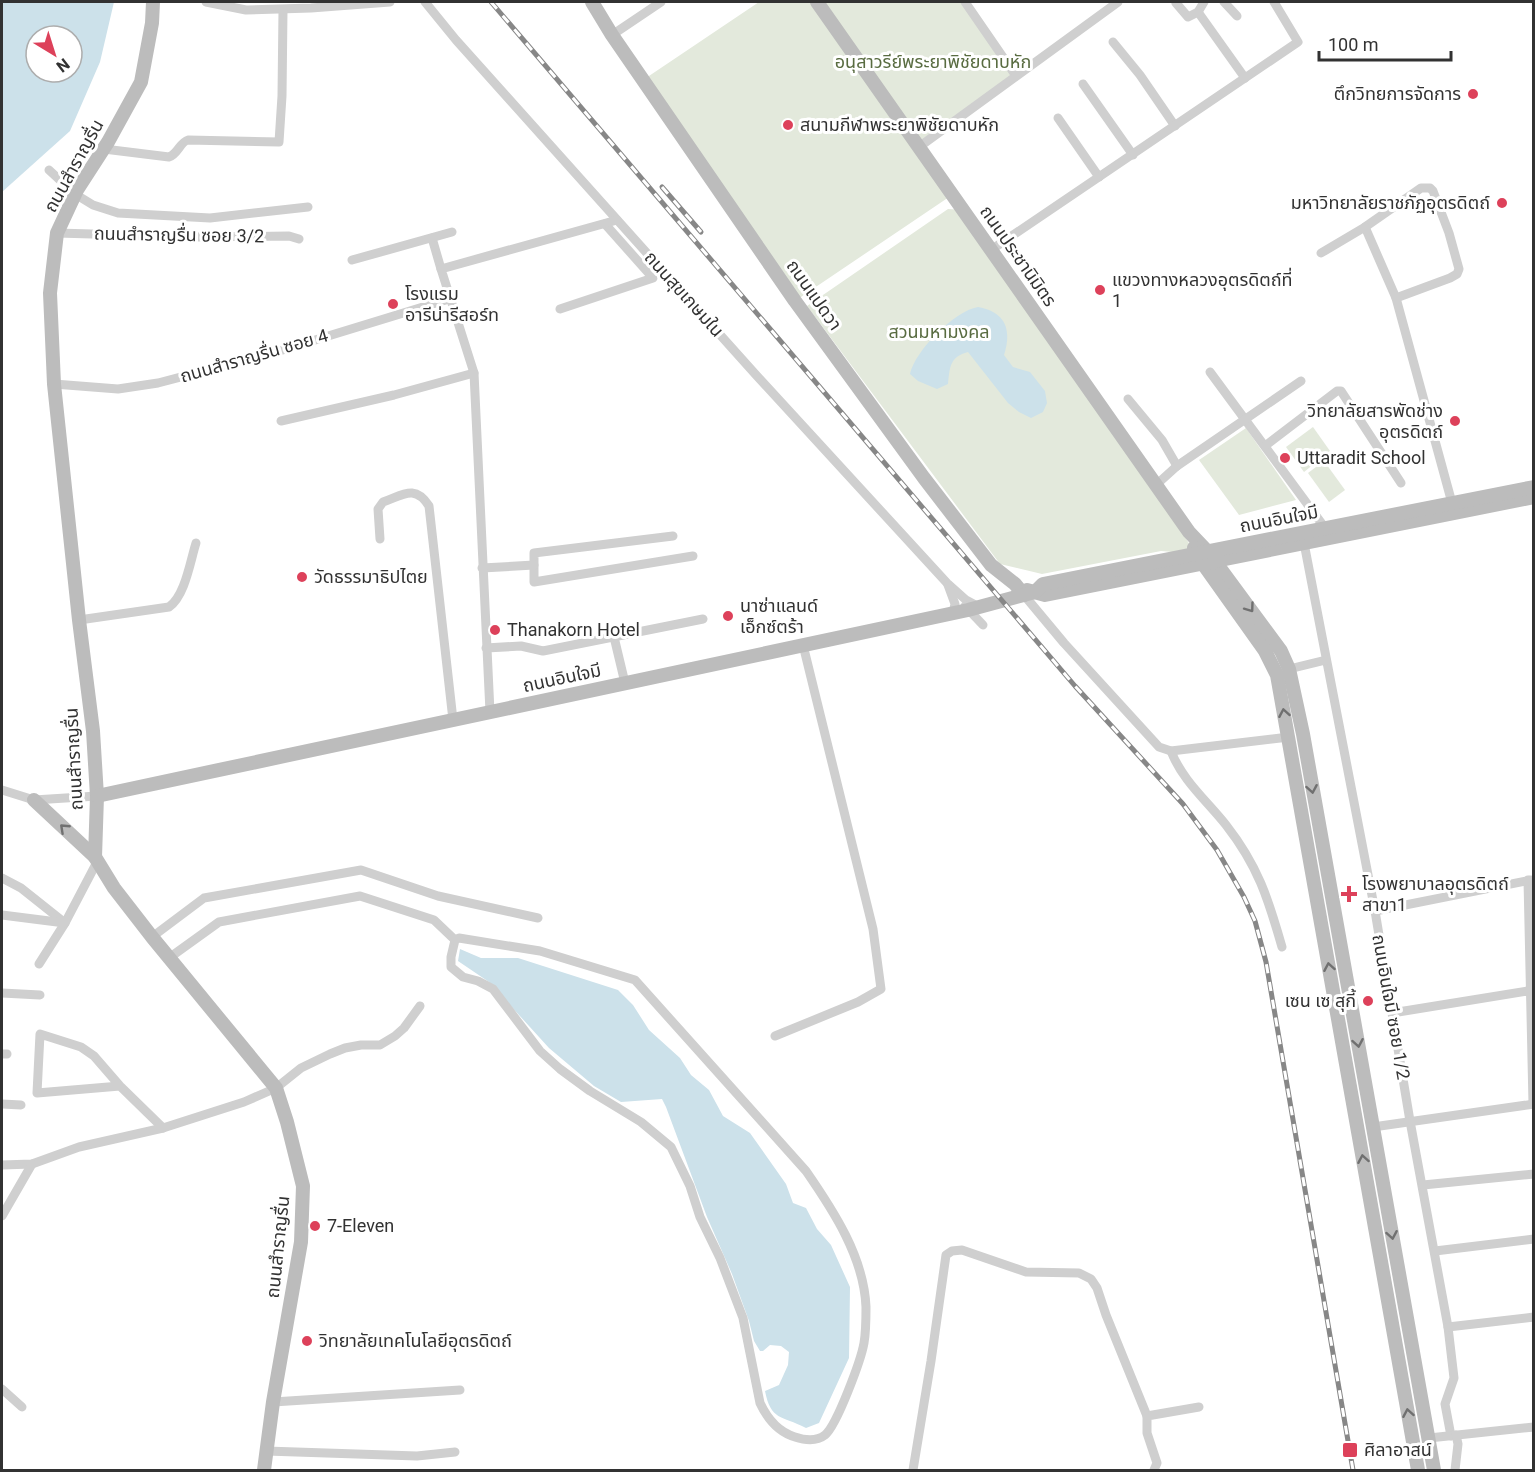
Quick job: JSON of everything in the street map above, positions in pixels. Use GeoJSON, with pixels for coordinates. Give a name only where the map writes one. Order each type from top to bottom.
{"type":"FeatureCollection","features":[{"type":"Feature","properties":{"kind":"street","name":"ถนนสำราญรื่น"},"geometry":{"type":"LineString","coordinates":[[153,2],[152,23],[141,82],[104,149],[75,194],[57,233],[50,293],[54,384],[93,731],[97,796],[96,860],[152,937],[276,1088],[303,1186],[301,1242],[273,1402],[264,1470]]}},
{"type":"Feature","properties":{"kind":"street"},"geometry":{"type":"LineString","coordinates":[[206,2],[246,10],[283,10],[390,2]]}},
{"type":"Feature","properties":{"kind":"street","name":"ถนนสุขเกษมใน"},"geometry":{"type":"LineString","coordinates":[[425,2],[456,40],[749,368],[947,583],[973,608],[983,625]]}},
{"type":"Feature","properties":{"kind":"street","name":"ถนนแปดวา"},"geometry":{"type":"LineString","coordinates":[[592,2],[612,35],[795,302],[910,460],[991,565],[1012,582]]}},
{"type":"Feature","properties":{"kind":"street"},"geometry":{"type":"LineString","coordinates":[[612,35],[661,2]]}},
{"type":"Feature","properties":{"kind":"street","name":"ถนนประชานิมิตร"},"geometry":{"type":"LineString","coordinates":[[817,2],[1205,558]]}},
{"type":"Feature","properties":{"kind":"street"},"geometry":{"type":"LineString","coordinates":[[964,2],[1017,76]]}},
{"type":"Feature","properties":{"kind":"street"},"geometry":{"type":"LineString","coordinates":[[919,147],[1118,2]]}},
{"type":"Feature","properties":{"kind":"street"},"geometry":{"type":"LineString","coordinates":[[1177,2],[1188,17],[1198,12],[1203,2]]}},
{"type":"Feature","properties":{"kind":"street"},"geometry":{"type":"LineString","coordinates":[[1224,2],[1237,16]]}},
{"type":"Feature","properties":{"kind":"street"},"geometry":{"type":"LineString","coordinates":[[991,250],[1298,42],[1274,2]]}},
{"type":"Feature","properties":{"kind":"street"},"geometry":{"type":"LineString","coordinates":[[104,149],[169,157],[174,155],[183,142],[188,140],[279,142],[283,10]]}},
{"type":"Feature","properties":{"kind":"street"},"geometry":{"type":"LineString","coordinates":[[1198,12],[1245,78]]}},
{"type":"Feature","properties":{"kind":"street"},"geometry":{"type":"LineString","coordinates":[[1113,42],[1140,75],[1175,126]]}},
{"type":"Feature","properties":{"kind":"street"},"geometry":{"type":"LineString","coordinates":[[1083,84],[1133,155]]}},
{"type":"Feature","properties":{"kind":"street"},"geometry":{"type":"LineString","coordinates":[[1058,118],[1099,177]]}},
{"type":"Feature","properties":{"kind":"street"},"geometry":{"type":"LineString","coordinates":[[49,170],[75,194],[93,205],[118,213],[210,218],[308,207]]}},
{"type":"Feature","properties":{"kind":"street"},"geometry":{"type":"LineString","coordinates":[[1322,253],[1365,227],[1421,188],[1430,188],[1449,233],[1459,269],[1457,274],[1450,278],[1396,298]]}},
{"type":"Feature","properties":{"kind":"street"},"geometry":{"type":"LineString","coordinates":[[441,269],[617,220]]}},
{"type":"Feature","properties":{"kind":"street"},"geometry":{"type":"LineString","coordinates":[[560,309],[653,278],[605,224]]}},
{"type":"Feature","properties":{"kind":"street"},"geometry":{"type":"LineString","coordinates":[[1365,227],[1396,298],[1453,508]]}},
{"type":"Feature","properties":{"kind":"street"},"geometry":{"type":"LineString","coordinates":[[352,260],[452,232]]}},
{"type":"Feature","properties":{"kind":"street","name":"ถนนสำราญรื่น ซอย 3/2"},"geometry":{"type":"LineString","coordinates":[[57,233],[289,236],[299,239]]}},
{"type":"Feature","properties":{"kind":"street"},"geometry":{"type":"LineString","coordinates":[[432,238],[449,299],[474,373],[490,712]]}},
{"type":"Feature","properties":{"kind":"street","name":"ถนนสำราญรื่น ซอย 4"},"geometry":{"type":"LineString","coordinates":[[54,384],[118,389],[158,383],[276,352],[449,299]]}},
{"type":"Feature","properties":{"kind":"street"},"geometry":{"type":"LineString","coordinates":[[1210,372],[1326,534]]}},
{"type":"Feature","properties":{"kind":"street"},"geometry":{"type":"LineString","coordinates":[[281,421],[394,395],[474,373]]}},
{"type":"Feature","properties":{"kind":"street"},"geometry":{"type":"LineString","coordinates":[[1156,485],[1177,466],[1301,381]]}},
{"type":"Feature","properties":{"kind":"street"},"geometry":{"type":"LineString","coordinates":[[1264,446],[1321,402],[1337,391],[1341,391],[1401,483]]}},
{"type":"Feature","properties":{"kind":"street"},"geometry":{"type":"LineString","coordinates":[[1128,399],[1162,440],[1177,466]]}},
{"type":"Feature","properties":{"kind":"street","name":"ถนนอินใจมี"},"geometry":{"type":"LineString","coordinates":[[1205,558],[1453,508],[1533,487]]}},
{"type":"Feature","properties":{"kind":"street"},"geometry":{"type":"LineString","coordinates":[[380,539],[378,510],[383,502],[414,493],[423,497],[429,506],[453,720]]}},
{"type":"Feature","properties":{"kind":"street","name":"ถนนอินใจมี"},"geometry":{"type":"LineString","coordinates":[[1453,508],[1533,497]]}},
{"type":"Feature","properties":{"kind":"street","name":"ถนนอินใจมี"},"geometry":{"type":"LineString","coordinates":[[97,796],[953,613],[1029,593],[1043,584],[1304,543],[1326,534]]}},
{"type":"Feature","properties":{"kind":"street"},"geometry":{"type":"LineString","coordinates":[[673,536],[534,553],[534,582],[693,556]]}},
{"type":"Feature","properties":{"kind":"street"},"geometry":{"type":"LineString","coordinates":[[79,620],[169,607],[181,592],[196,543]]}},
{"type":"Feature","properties":{"kind":"street","name":"ถนนอินใจมี ซอย 1/2"},"geometry":{"type":"LineString","coordinates":[[1304,543],[1375,912],[1448,1327],[1454,1378],[1445,1404],[1458,1444],[1455,1469]]}},
{"type":"Feature","properties":{"kind":"street"},"geometry":{"type":"LineString","coordinates":[[1205,558],[1281,651],[1289,669],[1303,734],[1434,1470],[1455,1469]]}},
{"type":"Feature","properties":{"kind":"street"},"geometry":{"type":"LineString","coordinates":[[1205,558],[1274,666],[1418,1470]]}},
{"type":"Feature","properties":{"kind":"street"},"geometry":{"type":"LineString","coordinates":[[482,568],[534,565]]}},
{"type":"Feature","properties":{"kind":"street"},"geometry":{"type":"LineString","coordinates":[[1012,582],[1029,593],[1064,643],[1159,747],[1171,751],[1288,737]]}},
{"type":"Feature","properties":{"kind":"street"},"geometry":{"type":"LineString","coordinates":[[1010,599],[1013,592],[1012,582]]}},
{"type":"Feature","properties":{"kind":"street","name":"ถนนสุขเกษมใน"},"geometry":{"type":"LineString","coordinates":[[947,583],[955,604],[953,613]]}},
{"type":"Feature","properties":{"kind":"street"},"geometry":{"type":"LineString","coordinates":[[486,648],[520,646],[543,651],[703,619]]}},
{"type":"Feature","properties":{"kind":"street"},"geometry":{"type":"LineString","coordinates":[[614,637],[625,683]]}},
{"type":"Feature","properties":{"kind":"street"},"geometry":{"type":"LineString","coordinates":[[775,1036],[858,1002],[881,989],[873,928],[803,645]]}},
{"type":"Feature","properties":{"kind":"street"},"geometry":{"type":"LineString","coordinates":[[1289,669],[1326,660]]}},
{"type":"Feature","properties":{"kind":"street"},"geometry":{"type":"LineString","coordinates":[[1171,751],[1177,767],[1227,826],[1256,868],[1269,901],[1282,947]]}},
{"type":"Feature","properties":{"kind":"street"},"geometry":{"type":"LineString","coordinates":[[2,790],[34,800],[97,796]]}},
{"type":"Feature","properties":{"kind":"street"},"geometry":{"type":"LineString","coordinates":[[34,800],[96,860],[65,923],[39,964]]}},
{"type":"Feature","properties":{"kind":"street"},"geometry":{"type":"LineString","coordinates":[[152,937],[204,898],[361,870],[438,896],[538,918]]}},
{"type":"Feature","properties":{"kind":"street"},"geometry":{"type":"LineString","coordinates":[[2,878],[21,888],[65,923]]}},
{"type":"Feature","properties":{"kind":"street"},"geometry":{"type":"LineString","coordinates":[[1373,1127],[1533,1104],[1530,880],[1375,912]]}},
{"type":"Feature","properties":{"kind":"street"},"geometry":{"type":"LineString","coordinates":[[169,958],[219,922],[360,896],[434,920],[455,940]]}},
{"type":"Feature","properties":{"kind":"street"},"geometry":{"type":"LineString","coordinates":[[2,915],[65,923]]}},
{"type":"Feature","properties":{"kind":"street"},"geometry":{"type":"LineString","coordinates":[[466,938],[540,951],[635,980],[806,1171],[827,1201],[850,1243],[866,1305],[864,1342],[858,1365],[825,1435],[812,1441],[792,1437],[773,1424],[765,1415],[760,1403],[743,1318],[720,1258],[700,1217],[690,1186],[671,1147],[641,1122],[590,1091],[560,1069],[540,1051],[493,989],[478,981],[463,977],[451,967],[455,940],[466,938]]}},
{"type":"Feature","properties":{"kind":"street"},"geometry":{"type":"LineString","coordinates":[[1392,1013],[1532,990]]}},
{"type":"Feature","properties":{"kind":"street"},"geometry":{"type":"LineString","coordinates":[[2,993],[40,995]]}},
{"type":"Feature","properties":{"kind":"street"},"geometry":{"type":"LineString","coordinates":[[2,1166],[32,1164],[79,1147],[163,1128],[244,1102],[276,1088],[301,1068],[330,1054],[353,1046],[380,1045],[395,1036],[420,1006]]}},
{"type":"Feature","properties":{"kind":"street"},"geometry":{"type":"LineString","coordinates":[[120,1086],[37,1093],[40,1034],[81,1047],[94,1056],[120,1086],[163,1128]]}},
{"type":"Feature","properties":{"kind":"street"},"geometry":{"type":"LineString","coordinates":[[2,1104],[21,1105]]}},
{"type":"Feature","properties":{"kind":"street"},"geometry":{"type":"LineString","coordinates":[[2,1216],[32,1164]]}},
{"type":"Feature","properties":{"kind":"street"},"geometry":{"type":"LineString","coordinates":[[1423,1185],[1533,1174]]}},
{"type":"Feature","properties":{"kind":"street"},"geometry":{"type":"LineString","coordinates":[[1435,1251],[1533,1239]]}},
{"type":"Feature","properties":{"kind":"street"},"geometry":{"type":"LineString","coordinates":[[913,1470],[946,1255],[952,1251],[962,1250],[1026,1272],[1073,1272],[1091,1279],[1147,1416],[1147,1433],[1157,1463],[1154,1470]]}},
{"type":"Feature","properties":{"kind":"street"},"geometry":{"type":"LineString","coordinates":[[1448,1327],[1533,1317]]}},
{"type":"Feature","properties":{"kind":"street"},"geometry":{"type":"LineString","coordinates":[[1395,1340],[1410,1337]]}},
{"type":"Feature","properties":{"kind":"street"},"geometry":{"type":"LineString","coordinates":[[2,1389],[22,1407]]}},
{"type":"Feature","properties":{"kind":"street"},"geometry":{"type":"LineString","coordinates":[[273,1402],[460,1390]]}},
{"type":"Feature","properties":{"kind":"street"},"geometry":{"type":"LineString","coordinates":[[1147,1416],[1200,1407]]}},
{"type":"Feature","properties":{"kind":"street"},"geometry":{"type":"LineString","coordinates":[[1429,1438],[1533,1427]]}},
{"type":"Feature","properties":{"kind":"street"},"geometry":{"type":"LineString","coordinates":[[266,1451],[417,1456],[455,1452]]}},
{"type":"Feature","properties":{"kind":"green space","name":"สนามกีฬาพระยาพิชัยดาบหัก"},"geometry":{"type":"Polygon","coordinates":[[[759,2],[965,2],[1016,76],[919,147],[952,195],[795,301],[643,80],[759,2]]]}},
{"type":"Feature","properties":{"kind":"green space","name":"สวนมหามงคล"},"geometry":{"type":"Polygon","coordinates":[[[948,209],[963,210],[1088,388],[1196,554],[1161,551],[1042,574],[1000,564],[807,306],[948,209]]]}},
{"type":"Feature","properties":{"kind":"green space"},"geometry":{"type":"Polygon","coordinates":[[[1313,427],[1330,451],[1304,472],[1286,447],[1313,427]]]}},
{"type":"Feature","properties":{"kind":"green space"},"geometry":{"type":"Polygon","coordinates":[[[1246,428],[1296,500],[1239,515],[1199,460],[1246,428]]]}},
{"type":"Feature","properties":{"kind":"green space"},"geometry":{"type":"Polygon","coordinates":[[[1324,461],[1345,490],[1329,502],[1308,473],[1324,461]]]}},
{"type":"Feature","properties":{"kind":"water"},"geometry":{"type":"Polygon","coordinates":[[[2,2],[114,2],[100,62],[70,131],[2,192],[2,2]]]}},
{"type":"Feature","properties":{"kind":"water"},"geometry":{"type":"Polygon","coordinates":[[[978,307],[987,309],[1001,318],[1007,330],[1004,355],[1013,367],[1030,372],[1045,391],[1047,403],[1043,412],[1031,418],[1019,412],[1008,403],[968,352],[954,360],[950,367],[948,384],[937,389],[918,381],[910,374],[919,354],[937,333],[958,316],[978,307]]]}},
{"type":"Feature","properties":{"kind":"water"},"geometry":{"type":"Polygon","coordinates":[[[460,949],[481,958],[518,958],[618,990],[633,1005],[649,1030],[680,1058],[691,1075],[709,1090],[723,1116],[750,1133],[786,1184],[793,1203],[806,1208],[817,1229],[831,1245],[850,1287],[849,1358],[819,1423],[806,1428],[778,1416],[770,1408],[765,1391],[779,1385],[788,1365],[789,1352],[781,1346],[770,1345],[760,1351],[754,1341],[732,1274],[707,1217],[662,1099],[621,1102],[594,1086],[549,1048],[489,982],[458,961],[460,949]]]}},
{"type":"Feature","properties":{"kind":"railway"},"geometry":{"type":"LineString","coordinates":[[491,2],[1075,686],[1183,804],[1217,850],[1255,921],[1266,962],[1353,1470]]}},
{"type":"Feature","properties":{"kind":"railway"},"geometry":{"type":"LineString","coordinates":[[662,187],[701,232]]}},
{"type":"Feature","properties":{"kind":"place","name":"ตึกวิทยการจัดการ"},"geometry":{"type":"Point","coordinates":[1473,94]}},
{"type":"Feature","properties":{"kind":"place","name":"สนามกีฬาพระยาพิชัยดาบหัก"},"geometry":{"type":"Point","coordinates":[788,125]}},
{"type":"Feature","properties":{"kind":"place","name":"มหาวิทยาลัยราชภัฏอุตรดิตถ์"},"geometry":{"type":"Point","coordinates":[1502,203]}},
{"type":"Feature","properties":{"kind":"place","name":"แขวงทางหลวงอุตรดิตถ์ที่ 1"},"geometry":{"type":"Point","coordinates":[1100,290]}},
{"type":"Feature","properties":{"kind":"place","name":"โรงแรม อารีน่ารีสอร์ท"},"geometry":{"type":"Point","coordinates":[393,304]}},
{"type":"Feature","properties":{"kind":"place","name":"วิทยาลัยสารพัดช่าง อุตรดิตถ์"},"geometry":{"type":"Point","coordinates":[1455,421]}},
{"type":"Feature","properties":{"kind":"place","name":"Uttaradit School"},"geometry":{"type":"Point","coordinates":[1285,458]}},
{"type":"Feature","properties":{"kind":"place","name":"วัดธรรมาธิปไตย"},"geometry":{"type":"Point","coordinates":[302,577]}},
{"type":"Feature","properties":{"kind":"place","name":"นาซ่าแลนด์ เอ็กซ์ตร้า"},"geometry":{"type":"Point","coordinates":[728,616]}},
{"type":"Feature","properties":{"kind":"place","name":"Thanakorn Hotel"},"geometry":{"type":"Point","coordinates":[495,630]}},
{"type":"Feature","properties":{"kind":"place","name":"โรงพยาบาลอุตรดิตถ์ สาขา1"},"geometry":{"type":"Point","coordinates":[1349,894]}},
{"type":"Feature","properties":{"kind":"place","name":"เซน เซ สุกี้"},"geometry":{"type":"Point","coordinates":[1368,1001]}},
{"type":"Feature","properties":{"kind":"place","name":"7-Eleven"},"geometry":{"type":"Point","coordinates":[315,1226]}},
{"type":"Feature","properties":{"kind":"place","name":"วิทยาลัยเทคโนโลยีอุตรดิตถ์"},"geometry":{"type":"Point","coordinates":[307,1341]}},
{"type":"Feature","properties":{"kind":"place","name":"ศิลาอาสน์"},"geometry":{"type":"Point","coordinates":[1350,1450]}},
{"type":"Feature","properties":{"kind":"park label","name":"อนุสาวรีย์พระยาพิชัยดาบหัก"},"geometry":{"type":"Point","coordinates":[933,62]}}]}
